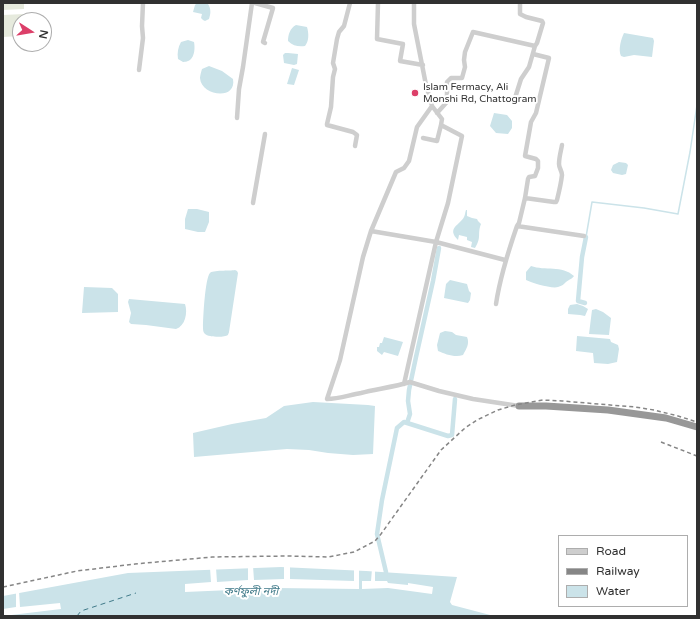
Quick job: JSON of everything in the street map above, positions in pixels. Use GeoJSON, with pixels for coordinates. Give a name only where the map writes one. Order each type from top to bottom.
{"type":"FeatureCollection","features":[{"type":"Feature","properties":{"kind":"highway"},"geometry":{"type":"LineString","coordinates":[[519,406],[546,406],[608,410],[666,418],[697,427]]}},
{"type":"Feature","properties":{"kind":"street"},"geometry":{"type":"LineString","coordinates":[[139,70],[143,38],[142,26],[144,3]]}},
{"type":"Feature","properties":{"kind":"street"},"geometry":{"type":"LineString","coordinates":[[237,118],[239,89],[253,3],[273,8],[263,42],[265,43]]}},
{"type":"Feature","properties":{"kind":"street"},"geometry":{"type":"LineString","coordinates":[[350,3],[344,26],[339,32],[337,39],[333,63],[335,69],[332,83],[331,107],[327,124],[354,132],[357,135],[355,146]]}},
{"type":"Feature","properties":{"kind":"street"},"geometry":{"type":"LineString","coordinates":[[378,3],[377,39],[403,44],[400,61],[422,65]]}},
{"type":"Feature","properties":{"kind":"street"},"geometry":{"type":"LineString","coordinates":[[414,3],[414,24],[426,85],[432,106],[442,119],[442,125],[437,141],[424,138]]}},
{"type":"Feature","properties":{"kind":"street"},"geometry":{"type":"LineString","coordinates":[[515,98],[521,79],[533,54],[543,23],[520,14],[520,3]]}},
{"type":"Feature","properties":{"kind":"street"},"geometry":{"type":"LineString","coordinates":[[437,113],[446,103],[446,82],[451,78],[462,78],[465,67],[465,52],[473,32],[535,46]]}},
{"type":"Feature","properties":{"kind":"street"},"geometry":{"type":"LineString","coordinates":[[496,304],[505,260],[519,223],[528,179],[529,177],[535,176],[538,168],[538,161],[525,156],[525,150],[531,122],[536,113],[549,58],[533,54]]}},
{"type":"Feature","properties":{"kind":"street"},"geometry":{"type":"LineString","coordinates":[[432,106],[417,127],[409,161],[404,168],[396,172],[371,231],[362,257],[340,360],[327,399],[345,398],[360,393],[409,383],[439,391],[519,406]]}},
{"type":"Feature","properties":{"kind":"street"},"geometry":{"type":"LineString","coordinates":[[409,383],[436,242],[448,203],[462,136],[442,125]]}},
{"type":"Feature","properties":{"kind":"street"},"geometry":{"type":"LineString","coordinates":[[253,203],[265,134]]}},
{"type":"Feature","properties":{"kind":"street"},"geometry":{"type":"LineString","coordinates":[[525,198],[556,202],[562,176],[562,170],[559,165],[562,145]]}},
{"type":"Feature","properties":{"kind":"street"},"geometry":{"type":"LineString","coordinates":[[517,226],[584,236]]}},
{"type":"Feature","properties":{"kind":"street"},"geometry":{"type":"LineString","coordinates":[[371,231],[436,242],[505,260]]}},
{"type":"Feature","properties":{"kind":"shaded area"},"geometry":{"type":"Polygon","coordinates":[[[3,3],[24,3],[24,9],[3,10],[3,3]]]}},
{"type":"Feature","properties":{"kind":"shaded area"},"geometry":{"type":"Polygon","coordinates":[[[3,15],[12,15],[12,36],[3,37],[3,15]]]}},
{"type":"Feature","properties":{"kind":"water"},"geometry":{"type":"Polygon","coordinates":[[[197,3],[208,4],[210,8],[209,19],[205,21],[201,18],[202,14],[193,12],[197,3]]]}},
{"type":"Feature","properties":{"kind":"water"},"geometry":{"type":"Polygon","coordinates":[[[296,25],[307,27],[308,37],[305,46],[296,46],[288,41],[288,36],[292,28],[296,25]]]}},
{"type":"Feature","properties":{"kind":"water"},"geometry":{"type":"Polygon","coordinates":[[[624,33],[653,38],[652,57],[634,55],[624,57],[621,56],[620,44],[624,33]]]}},
{"type":"Feature","properties":{"kind":"water"},"geometry":{"type":"Polygon","coordinates":[[[188,40],[194,42],[194,54],[190,60],[183,62],[178,59],[178,48],[181,42],[188,40]]]}},
{"type":"Feature","properties":{"kind":"water"},"geometry":{"type":"Polygon","coordinates":[[[285,53],[298,54],[297,64],[294,65],[284,63],[283,55],[285,53]]]}},
{"type":"Feature","properties":{"kind":"water"},"geometry":{"type":"Polygon","coordinates":[[[209,66],[222,71],[233,79],[233,86],[230,91],[218,94],[206,89],[200,78],[202,69],[209,66]]]}},
{"type":"Feature","properties":{"kind":"water"},"geometry":{"type":"Polygon","coordinates":[[[292,68],[299,70],[294,85],[287,84],[292,68]]]}},
{"type":"Feature","properties":{"kind":"water"},"geometry":{"type":"Polygon","coordinates":[[[494,113],[507,115],[512,121],[512,128],[508,134],[496,133],[490,126],[494,113]]]}},
{"type":"Feature","properties":{"kind":"water"},"geometry":{"type":"Polygon","coordinates":[[[619,162],[626,163],[628,165],[626,174],[622,175],[613,173],[611,170],[613,165],[619,162]]]}},
{"type":"Feature","properties":{"kind":"water"},"geometry":{"type":"Polygon","coordinates":[[[188,209],[197,209],[209,212],[209,222],[205,232],[185,229],[185,219],[188,209]]]}},
{"type":"Feature","properties":{"kind":"water"},"geometry":{"type":"Polygon","coordinates":[[[466,210],[467,216],[477,219],[481,224],[479,238],[475,248],[471,247],[472,242],[467,240],[467,237],[459,235],[458,240],[453,232],[455,227],[464,217],[466,210]]]}},
{"type":"Feature","properties":{"kind":"water"},"geometry":{"type":"Polygon","coordinates":[[[531,266],[564,270],[574,276],[558,287],[533,283],[526,280],[526,272],[531,266]]]}},
{"type":"Feature","properties":{"kind":"water"},"geometry":{"type":"Polygon","coordinates":[[[235,270],[238,273],[228,335],[220,337],[207,335],[203,331],[203,323],[208,276],[214,271],[235,270]]]}},
{"type":"Feature","properties":{"kind":"water"},"geometry":{"type":"Polygon","coordinates":[[[450,280],[467,284],[471,293],[468,303],[444,298],[446,284],[450,280]]]}},
{"type":"Feature","properties":{"kind":"water"},"geometry":{"type":"Polygon","coordinates":[[[84,287],[112,288],[118,294],[118,312],[82,313],[84,287]]]}},
{"type":"Feature","properties":{"kind":"water"},"geometry":{"type":"Polygon","coordinates":[[[129,299],[185,304],[186,311],[184,322],[176,329],[131,324],[129,322],[131,313],[128,302],[129,299]]]}},
{"type":"Feature","properties":{"kind":"water"},"geometry":{"type":"Polygon","coordinates":[[[577,304],[588,309],[585,316],[568,314],[570,305],[577,304]]]}},
{"type":"Feature","properties":{"kind":"water"},"geometry":{"type":"Polygon","coordinates":[[[596,309],[611,318],[609,335],[589,334],[592,310],[596,309]]]}},
{"type":"Feature","properties":{"kind":"water"},"geometry":{"type":"Polygon","coordinates":[[[445,331],[467,337],[468,344],[463,355],[453,356],[438,351],[437,345],[440,333],[445,331]]]}},
{"type":"Feature","properties":{"kind":"water"},"geometry":{"type":"Polygon","coordinates":[[[577,336],[610,339],[611,342],[618,345],[619,349],[617,362],[608,364],[594,363],[593,353],[576,351],[577,336]]]}},
{"type":"Feature","properties":{"kind":"water"},"geometry":{"type":"Polygon","coordinates":[[[384,337],[403,342],[398,356],[384,352],[382,355],[377,351],[377,347],[379,347],[380,343],[382,343],[384,337]]]}},
{"type":"Feature","properties":{"kind":"water"},"geometry":{"type":"Polygon","coordinates":[[[313,402],[375,406],[373,454],[353,455],[287,449],[194,457],[193,433],[266,418],[284,406],[313,402]]]}},
{"type":"Feature","properties":{"kind":"water","name":"কর্ণফুলী নদী"},"geometry":{"type":"Polygon","coordinates":[[[281,567],[457,577],[450,602],[452,605],[494,616],[3,616],[3,596],[128,573],[281,567]]]}},
{"type":"Feature","properties":{"kind":"pier"},"geometry":{"type":"Polygon","coordinates":[[[248,566],[253,566],[254,580],[284,579],[284,566],[290,566],[290,579],[354,581],[354,568],[359,568],[359,589],[277,588],[185,592],[185,584],[211,582],[210,568],[216,568],[217,582],[248,580],[248,566]]]}},
{"type":"Feature","properties":{"kind":"pier"},"geometry":{"type":"Polygon","coordinates":[[[372,569],[375,569],[375,581],[387,581],[388,583],[408,585],[408,583],[433,587],[432,594],[388,588],[362,589],[362,581],[371,581],[372,569]]]}},
{"type":"Feature","properties":{"kind":"pier"},"geometry":{"type":"Polygon","coordinates":[[[19,591],[20,607],[60,603],[61,609],[3,616],[3,609],[16,607],[16,592],[19,591]]]}},
{"type":"Feature","properties":{"kind":"waterway"},"geometry":{"type":"LineString","coordinates":[[586,237],[592,202],[644,208],[678,214],[697,105]]}},
{"type":"Feature","properties":{"kind":"waterway"},"geometry":{"type":"LineString","coordinates":[[585,303],[578,301],[582,257],[586,237]]}},
{"type":"Feature","properties":{"kind":"waterway"},"geometry":{"type":"LineString","coordinates":[[407,423],[410,414],[408,401],[409,390],[439,248]]}},
{"type":"Feature","properties":{"kind":"waterway"},"geometry":{"type":"LineString","coordinates":[[385,577],[386,572],[377,534],[382,500],[397,428],[404,422],[448,436],[452,435],[455,399]]}},
{"type":"Feature","properties":{"kind":"ferry route"},"geometry":{"type":"LineString","coordinates":[[77,616],[81,611],[136,593]]}},
{"type":"Feature","properties":{"kind":"railway"},"geometry":{"type":"LineString","coordinates":[[3,587],[77,571],[135,564],[212,557],[328,557],[354,552],[375,541],[441,450],[465,428],[477,420],[498,410],[515,405],[543,400],[635,407],[654,410],[697,422]]}},
{"type":"Feature","properties":{"kind":"railway"},"geometry":{"type":"LineString","coordinates":[[661,442],[697,456]]}},
{"type":"Feature","properties":{"kind":"place","name":"Islam Fermacy, Ali Monshi Rd, Chattogram"},"geometry":{"type":"Point","coordinates":[415,93]}}]}
